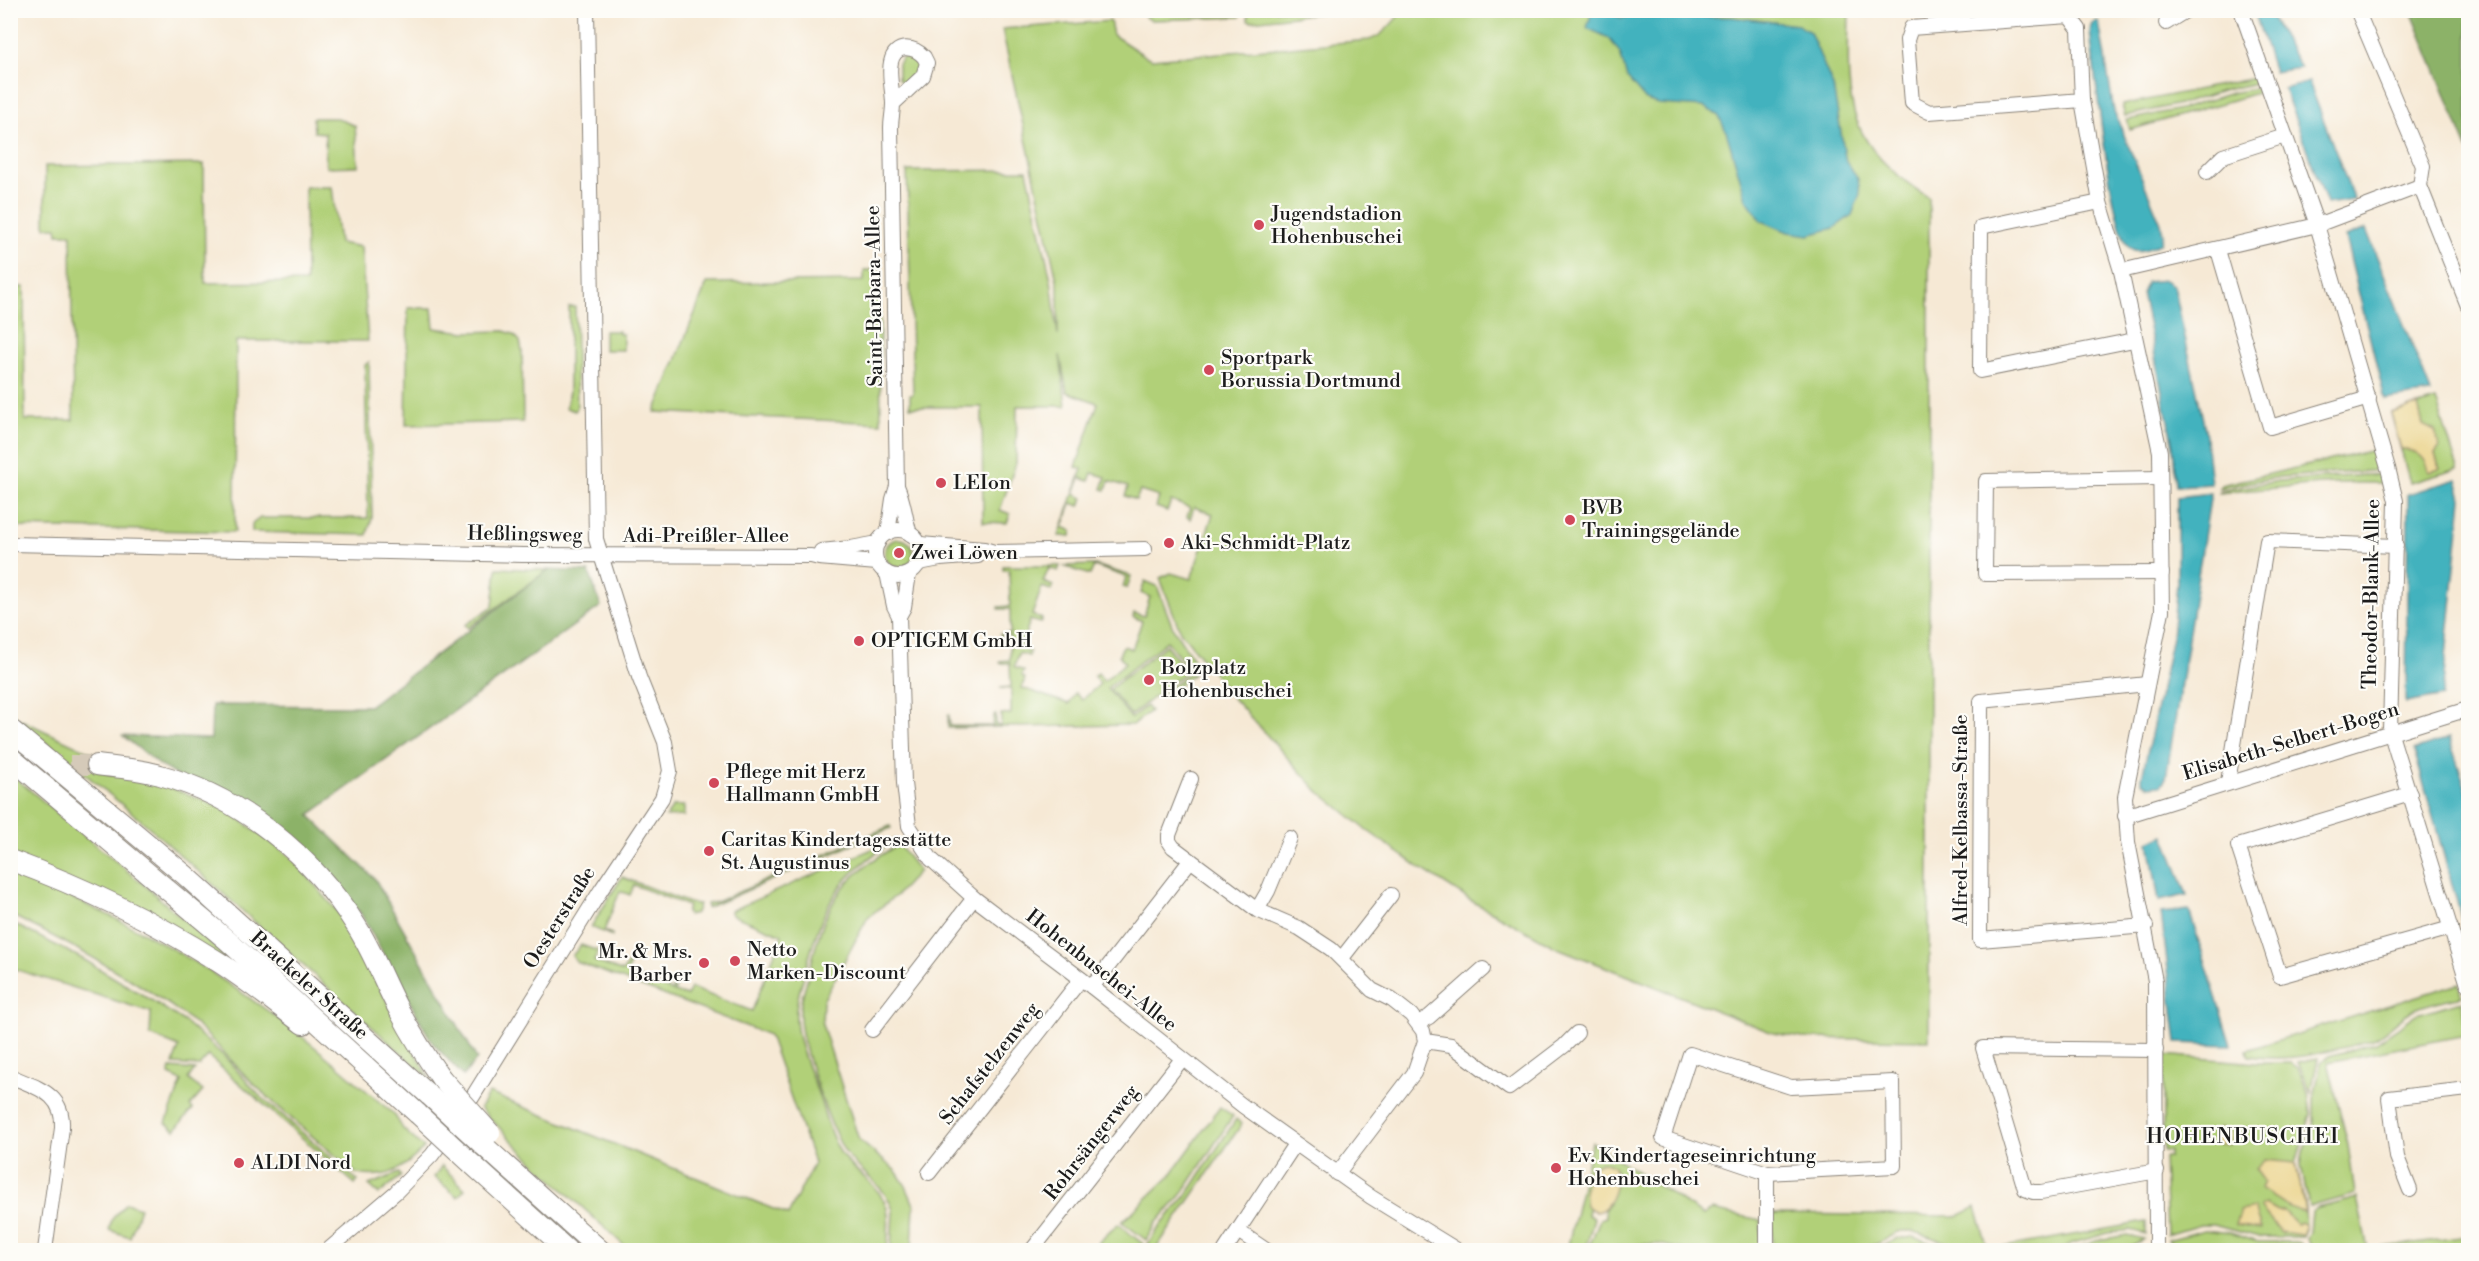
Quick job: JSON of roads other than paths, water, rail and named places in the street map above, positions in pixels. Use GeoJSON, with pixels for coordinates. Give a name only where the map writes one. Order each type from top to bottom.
{"type":"FeatureCollection","features":[{"type":"Feature","properties":{"kind":"highway","name":"Brackeler Straße"},"geometry":{"type":"LineString","coordinates":[[10,729],[185,875],[430,1096],[487,1139]]}},
{"type":"Feature","properties":{"kind":"highway","name":"Brackeler Straße"},"geometry":{"type":"LineString","coordinates":[[10,757],[227,940],[567,1251]]}},
{"type":"Feature","properties":{"kind":"highway"},"geometry":{"type":"LineString","coordinates":[[97,765],[160,775],[212,795],[261,824],[300,856],[335,895],[358,928],[400,1014],[441,1078],[487,1139],[550,1206],[600,1251]]}},
{"type":"Feature","properties":{"kind":"highway"},"geometry":{"type":"LineString","coordinates":[[10,860],[123,908],[217,961],[399,1097]]}},
{"type":"Feature","properties":{"kind":"street","name":"Heßlingsweg"},"geometry":{"type":"LineString","coordinates":[[10,544],[601,555],[596,539],[587,10]]}},
{"type":"Feature","properties":{"kind":"street"},"geometry":{"type":"LineString","coordinates":[[2166,23],[2187,10]]}},
{"type":"Feature","properties":{"kind":"street","name":"Theodor-Blank-Allee"},"geometry":{"type":"LineString","coordinates":[[2241,10],[2317,225],[2369,398],[2396,501],[2390,732],[2469,985]]}},
{"type":"Feature","properties":{"kind":"street"},"geometry":{"type":"LineString","coordinates":[[2357,10],[2423,166],[2420,186],[2469,306]]}},
{"type":"Feature","properties":{"kind":"street"},"geometry":{"type":"LineString","coordinates":[[2082,100],[1929,112],[1912,103],[1907,40],[1911,28],[2069,16],[2079,29],[2082,100],[2100,202],[2121,271],[2134,340],[2160,452],[2162,611],[2127,780],[2125,816],[2155,981],[2156,1251]]}},
{"type":"Feature","properties":{"kind":"street","name":"Saint-Barbara-Allee"},"geometry":{"type":"LineString","coordinates":[[883,538],[897,486],[891,128],[893,104]]}},
{"type":"Feature","properties":{"kind":"street"},"geometry":{"type":"LineString","coordinates":[[2207,172],[2223,156],[2286,136]]}},
{"type":"Feature","properties":{"kind":"street"},"geometry":{"type":"LineString","coordinates":[[2121,271],[2317,225],[2420,186]]}},
{"type":"Feature","properties":{"kind":"street"},"geometry":{"type":"LineString","coordinates":[[2100,202],[1981,227],[1980,371],[2134,340]]}},
{"type":"Feature","properties":{"kind":"street"},"geometry":{"type":"LineString","coordinates":[[2218,250],[2270,427],[2369,398]]}},
{"type":"Feature","properties":{"kind":"street"},"geometry":{"type":"LineString","coordinates":[[2160,477],[1986,481],[1985,574],[2162,573]]}},
{"type":"Feature","properties":{"kind":"street","name":"Saint-Barbara-Allee"},"geometry":{"type":"LineString","coordinates":[[897,486],[903,499],[905,520],[915,539]]}},
{"type":"Feature","properties":{"kind":"street","name":"Adi-Preißler-Allee"},"geometry":{"type":"LineString","coordinates":[[811,556],[820,551],[852,549],[899,530],[915,539],[994,552],[1145,549]]}},
{"type":"Feature","properties":{"kind":"street"},"geometry":{"type":"LineString","coordinates":[[882,568],[876,549],[883,538]]}},
{"type":"Feature","properties":{"kind":"street"},"geometry":{"type":"LineString","coordinates":[[914,569],[921,554],[915,539]]}},
{"type":"Feature","properties":{"kind":"street"},"geometry":{"type":"LineString","coordinates":[[2228,782],[2267,541],[2396,546]]}},
{"type":"Feature","properties":{"kind":"street","name":"Adi-Preißler-Allee"},"geometry":{"type":"LineString","coordinates":[[601,555],[811,556],[882,568],[894,576],[940,559],[985,556],[994,552]]}},
{"type":"Feature","properties":{"kind":"street","name":"Oesterstraße"},"geometry":{"type":"LineString","coordinates":[[328,1251],[418,1170],[453,1126],[665,792],[670,771],[665,742],[639,677],[601,555]]}},
{"type":"Feature","properties":{"kind":"street","name":"Hohenbuschei-Allee"},"geometry":{"type":"LineString","coordinates":[[882,568],[899,616],[904,783],[909,826],[931,859],[974,898],[1295,1144],[1337,1174],[1457,1251]]}},
{"type":"Feature","properties":{"kind":"street","name":"Hohenbuschei-Allee"},"geometry":{"type":"LineString","coordinates":[[899,616],[904,607],[914,569]]}},
{"type":"Feature","properties":{"kind":"street","name":"Alfred-Kelbassa-Straße"},"geometry":{"type":"LineString","coordinates":[[2146,926],[1980,940],[1982,701],[2147,684]]}},
{"type":"Feature","properties":{"kind":"street","name":"Elisabeth-Selbert-Bogen"},"geometry":{"type":"LineString","coordinates":[[2125,816],[2228,782],[2469,709]]}},
{"type":"Feature","properties":{"kind":"street"},"geometry":{"type":"LineString","coordinates":[[1191,779],[1169,835],[1169,841],[1173,847],[1257,910],[1299,928],[1342,958],[1372,990],[1402,1007],[1418,1023],[1425,1041],[1422,1055],[1409,1081],[1337,1174]]}},
{"type":"Feature","properties":{"kind":"street"},"geometry":{"type":"LineString","coordinates":[[2410,794],[2238,846],[2280,976],[2451,928]]}},
{"type":"Feature","properties":{"kind":"street"},"geometry":{"type":"LineString","coordinates":[[1257,910],[1268,891],[1290,837]]}},
{"type":"Feature","properties":{"kind":"street","name":"Schafstelzenweg"},"geometry":{"type":"LineString","coordinates":[[929,1173],[1190,861]]}},
{"type":"Feature","properties":{"kind":"street"},"geometry":{"type":"LineString","coordinates":[[1342,958],[1391,895]]}},
{"type":"Feature","properties":{"kind":"street"},"geometry":{"type":"LineString","coordinates":[[872,1030],[974,898]]}},
{"type":"Feature","properties":{"kind":"street"},"geometry":{"type":"LineString","coordinates":[[1418,1023],[1429,1017],[1483,969]]}},
{"type":"Feature","properties":{"kind":"street"},"geometry":{"type":"LineString","coordinates":[[1425,1041],[1451,1045],[1509,1088],[1578,1033]]}},
{"type":"Feature","properties":{"kind":"street"},"geometry":{"type":"LineString","coordinates":[[2156,1050],[1983,1048],[2025,1189],[2032,1192],[2042,1191],[2157,1171]]}},
{"type":"Feature","properties":{"kind":"street"},"geometry":{"type":"LineString","coordinates":[[1690,1054],[1791,1087],[1893,1082],[1894,1166],[1767,1173],[1663,1138],[1690,1054]]}},
{"type":"Feature","properties":{"kind":"street","name":"Rohrsängerweg"},"geometry":{"type":"LineString","coordinates":[[1032,1251],[1182,1059]]}},
{"type":"Feature","properties":{"kind":"street"},"geometry":{"type":"LineString","coordinates":[[10,1076],[51,1096],[62,1112],[62,1128],[45,1251]]}},
{"type":"Feature","properties":{"kind":"street"},"geometry":{"type":"LineString","coordinates":[[2410,1190],[2397,1157],[2389,1098],[2469,1089]]}},
{"type":"Feature","properties":{"kind":"street"},"geometry":{"type":"LineString","coordinates":[[1225,1251],[1295,1144]]}},
{"type":"Feature","properties":{"kind":"street"},"geometry":{"type":"LineString","coordinates":[[1767,1173],[1767,1251]]}},
{"type":"Feature","properties":{"kind":"street"},"geometry":{"type":"LineString","coordinates":[[1238,1231],[1266,1251]]}},
{"type":"Feature","properties":{"kind":"water"},"geometry":{"type":"Polygon","coordinates":[[[1592,11],[1604,11],[1622,18],[1637,16],[1732,17],[1798,25],[1810,32],[1833,86],[1846,162],[1858,179],[1860,194],[1852,215],[1834,228],[1809,235],[1788,232],[1762,221],[1746,199],[1726,131],[1718,115],[1704,107],[1658,104],[1646,100],[1627,78],[1620,53],[1609,38],[1587,28],[1592,11]]]}},
{"type":"Feature","properties":{"kind":"water"},"geometry":{"type":"Polygon","coordinates":[[[2254,11],[2268,11],[2301,68],[2274,72],[2254,11]]]}},
{"type":"Feature","properties":{"kind":"water"},"geometry":{"type":"Polygon","coordinates":[[[2096,21],[2099,22],[2114,111],[2161,224],[2163,234],[2160,243],[2145,250],[2130,248],[2123,236],[2116,213],[2104,147],[2090,32],[2091,25],[2096,21]]]}},
{"type":"Feature","properties":{"kind":"water"},"geometry":{"type":"Polygon","coordinates":[[[2309,82],[2354,200],[2327,204],[2284,89],[2309,82]]]}},
{"type":"Feature","properties":{"kind":"water"},"geometry":{"type":"Polygon","coordinates":[[[2366,229],[2431,393],[2385,400],[2345,237],[2366,229]]]}},
{"type":"Feature","properties":{"kind":"water"},"geometry":{"type":"Polygon","coordinates":[[[2165,280],[2174,286],[2205,429],[2211,484],[2176,486],[2173,446],[2142,293],[2147,282],[2165,280]]]}},
{"type":"Feature","properties":{"kind":"water"},"geometry":{"type":"Polygon","coordinates":[[[2457,479],[2462,498],[2442,696],[2406,703],[2408,494],[2457,479]]]}},
{"type":"Feature","properties":{"kind":"water"},"geometry":{"type":"Polygon","coordinates":[[[2211,493],[2166,778],[2161,785],[2149,786],[2142,782],[2142,777],[2172,637],[2177,583],[2177,497],[2211,493]]]}},
{"type":"Feature","properties":{"kind":"water"},"geometry":{"type":"Polygon","coordinates":[[[2449,738],[2468,795],[2468,935],[2414,750],[2449,738]]]}},
{"type":"Feature","properties":{"kind":"water"},"geometry":{"type":"Polygon","coordinates":[[[2164,835],[2187,895],[2159,901],[2149,842],[2164,835]]]}},
{"type":"Feature","properties":{"kind":"water"},"geometry":{"type":"Polygon","coordinates":[[[2189,910],[2231,1045],[2177,1043],[2161,913],[2189,910]]]}},
{"type":"Feature","properties":{"kind":"tunnel"},"geometry":{"type":"LineString","coordinates":[[10,765],[97,765]]}},
{"type":"Feature","properties":{"kind":"place","name":"Jugendstadion Hohenbuschei"},"geometry":{"type":"Point","coordinates":[1259,225]}},
{"type":"Feature","properties":{"kind":"place","name":"Sportpark Borussia Dortmund"},"geometry":{"type":"Point","coordinates":[1209,370]}},
{"type":"Feature","properties":{"kind":"place","name":"LEIon"},"geometry":{"type":"Point","coordinates":[941,483]}},
{"type":"Feature","properties":{"kind":"place","name":"BVB Trainingsgelände"},"geometry":{"type":"Point","coordinates":[1570,520]}},
{"type":"Feature","properties":{"kind":"place","name":"Aki-Schmidt-Platz"},"geometry":{"type":"Point","coordinates":[1169,543]}},
{"type":"Feature","properties":{"kind":"place","name":"Zwei Löwen"},"geometry":{"type":"Point","coordinates":[899,553]}},
{"type":"Feature","properties":{"kind":"place","name":"OPTIGEM GmbH"},"geometry":{"type":"Point","coordinates":[859,641]}},
{"type":"Feature","properties":{"kind":"place","name":"Bolzplatz Hohenbuschei"},"geometry":{"type":"Point","coordinates":[1149,680]}},
{"type":"Feature","properties":{"kind":"place","name":"Pflege mit Herz Hallmann GmbH"},"geometry":{"type":"Point","coordinates":[714,783]}},
{"type":"Feature","properties":{"kind":"place","name":"Caritas Kindertagesstätte St. Augustinus"},"geometry":{"type":"Point","coordinates":[709,851]}},
{"type":"Feature","properties":{"kind":"place","name":"Netto Marken-Discount"},"geometry":{"type":"Point","coordinates":[735,961]}},
{"type":"Feature","properties":{"kind":"place","name":"Mr. & Mrs. Barber"},"geometry":{"type":"Point","coordinates":[704,963]}},
{"type":"Feature","properties":{"kind":"place","name":"ALDI Nord"},"geometry":{"type":"Point","coordinates":[239,1163]}},
{"type":"Feature","properties":{"kind":"place","name":"Ev. Kindertageseinrichtung Hohenbuschei"},"geometry":{"type":"Point","coordinates":[1556,1168]}},
{"type":"Feature","properties":{"kind":"district","name":"HOHENBUSCHEI"},"geometry":{"type":"Point","coordinates":[2243,1137]}}]}
